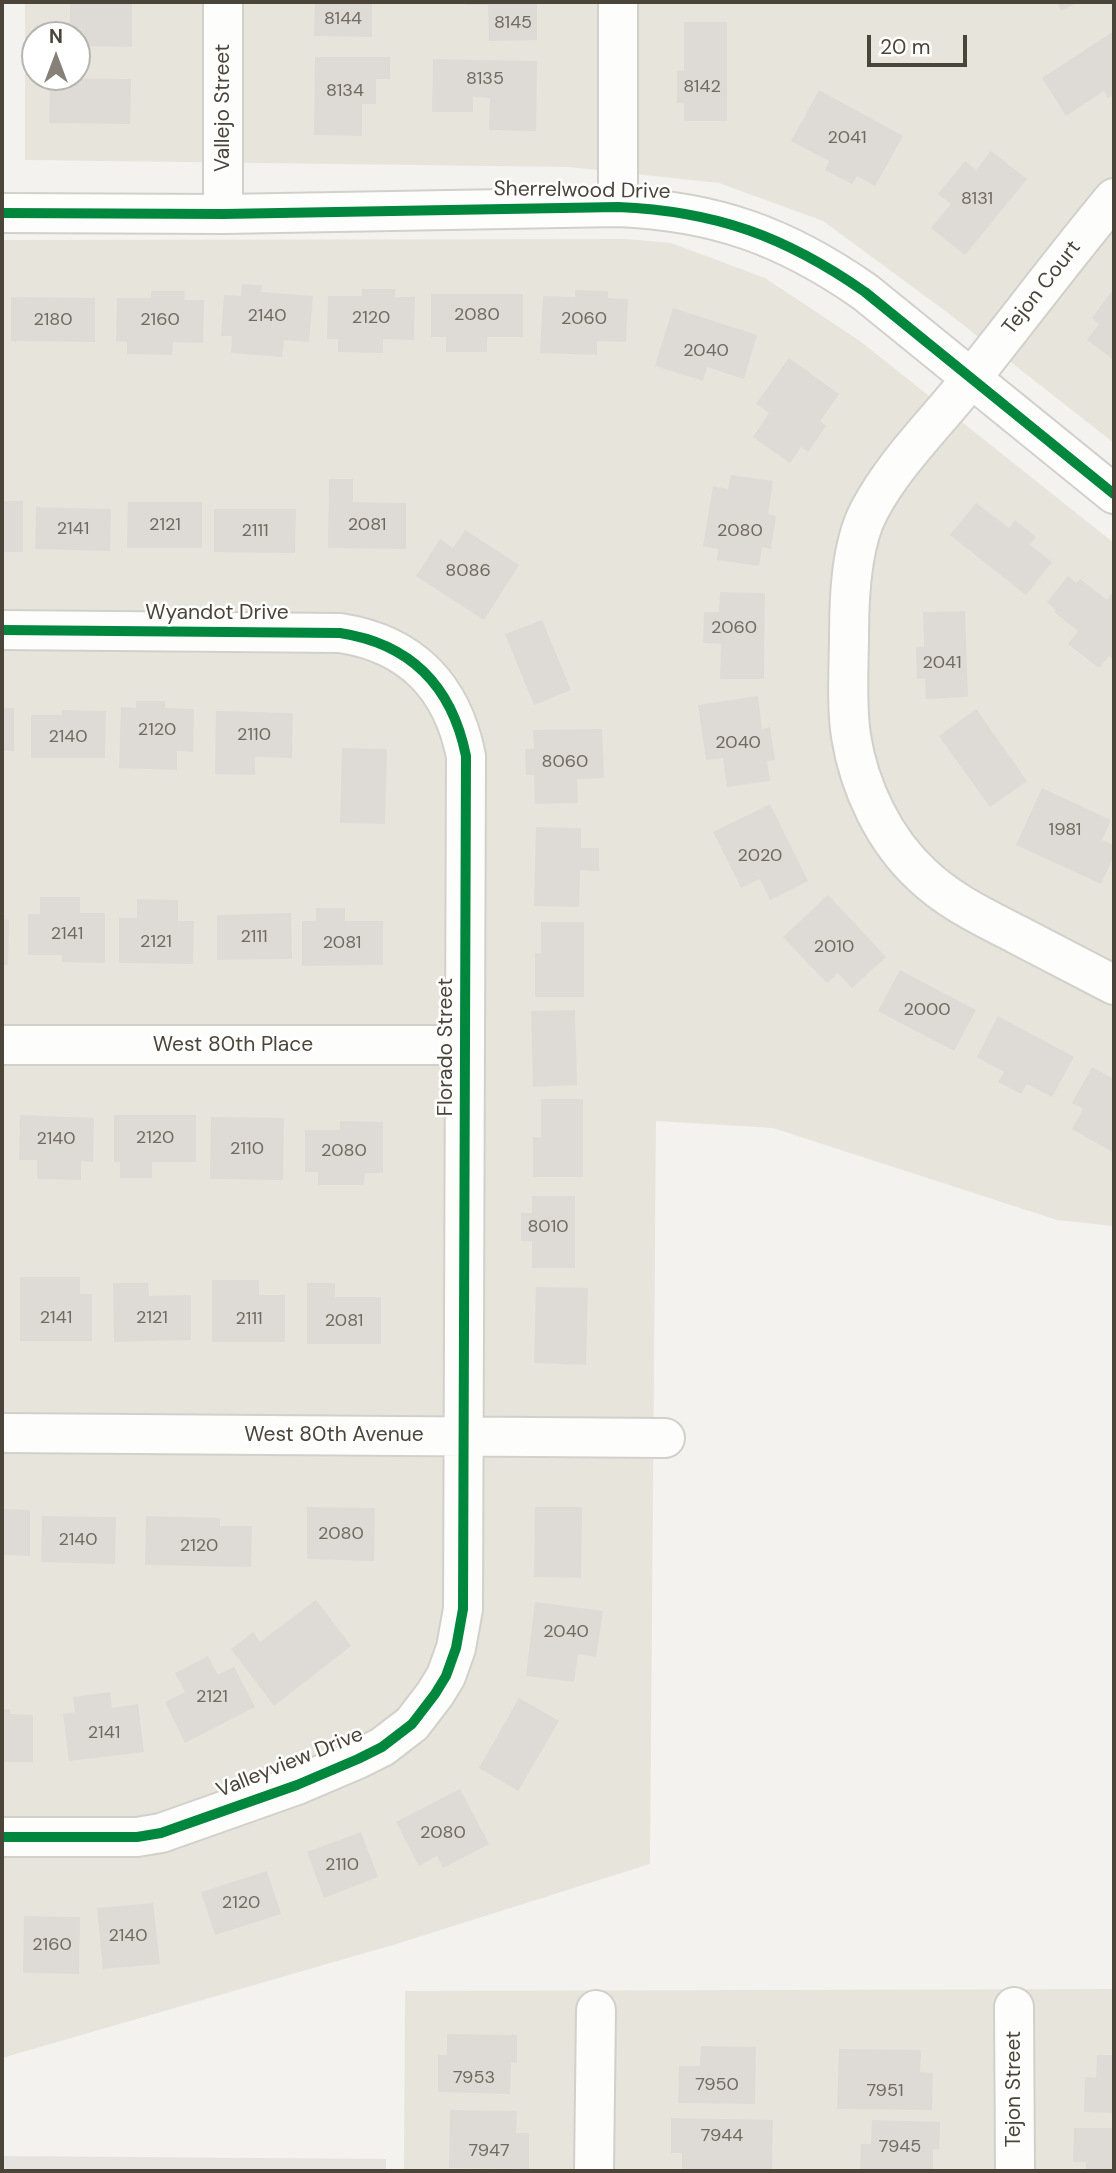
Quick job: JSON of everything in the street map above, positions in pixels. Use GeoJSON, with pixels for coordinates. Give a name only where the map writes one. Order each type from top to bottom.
{"type":"FeatureCollection","features":[{"type":"Feature","properties":{"kind":"street","name":"Vallejo Street"},"geometry":{"type":"LineString","coordinates":[[223,2],[223,214]]}},
{"type":"Feature","properties":{"kind":"street"},"geometry":{"type":"LineString","coordinates":[[618,2],[618,207]]}},
{"type":"Feature","properties":{"kind":"street","name":"Tejon Court"},"geometry":{"type":"LineString","coordinates":[[1114,198],[898,468],[870,509],[861,529],[849,601],[851,736],[860,772],[885,831],[897,849],[923,876],[965,907],[1114,985]]}},
{"type":"Feature","properties":{"kind":"street","name":"Sherrelwood Drive"},"geometry":{"type":"LineString","coordinates":[[2,213],[223,214],[618,207],[657,208],[700,215],[767,235],[830,268],[865,292],[1114,494]]}},
{"type":"Feature","properties":{"kind":"street","name":"Wyandot Drive"},"geometry":{"type":"LineString","coordinates":[[2,631],[340,633],[391,648],[423,670]]}},
{"type":"Feature","properties":{"kind":"street","name":"Florado Street"},"geometry":{"type":"LineString","coordinates":[[423,670],[447,701],[460,727],[466,756],[464,1436]]}},
{"type":"Feature","properties":{"kind":"street","name":"West 80th Place"},"geometry":{"type":"LineString","coordinates":[[2,1045],[465,1045]]}},
{"type":"Feature","properties":{"kind":"street","name":"West 80th Avenue"},"geometry":{"type":"LineString","coordinates":[[2,1433],[666,1438]]}},
{"type":"Feature","properties":{"kind":"street","name":"Valleyview Drive"},"geometry":{"type":"LineString","coordinates":[[2,1837],[137,1837],[161,1833],[297,1785],[358,1759],[382,1747],[412,1724],[446,1676],[456,1648],[463,1609],[464,1436]]}},
{"type":"Feature","properties":{"kind":"street","name":"Tejon Street"},"geometry":{"type":"LineString","coordinates":[[1014,2007],[1015,2171]]}},
{"type":"Feature","properties":{"kind":"street"},"geometry":{"type":"LineString","coordinates":[[594,2171],[596,2010]]}},
{"type":"Feature","properties":{"kind":"shaded area"},"geometry":{"type":"Polygon","coordinates":[[[25,2],[1114,2],[1114,443],[948,313],[823,221],[719,183],[569,167],[25,160],[25,91],[91,91],[91,21],[25,21],[25,2]]]}},
{"type":"Feature","properties":{"kind":"shaded area"},"geometry":{"type":"Polygon","coordinates":[[[626,239],[671,243],[765,278],[860,341],[1114,543],[1114,1226],[1057,1220],[773,1128],[656,1121],[650,1864],[396,1944],[2,2058],[2,240],[626,239]]]}},
{"type":"Feature","properties":{"kind":"shaded area"},"geometry":{"type":"Polygon","coordinates":[[[1114,1989],[1114,2171],[404,2171],[405,1991],[1114,1989]]]}},
{"type":"Feature","properties":{"kind":"shaded area"},"geometry":{"type":"Polygon","coordinates":[[[2,2156],[386,2159],[386,2171],[2,2171],[2,2156]]]}},
{"type":"Feature","properties":{"kind":"building"},"geometry":{"type":"Polygon","coordinates":[[[70,2],[132,2],[132,47],[91,46],[91,21],[70,21],[70,2]]]}},
{"type":"Feature","properties":{"kind":"building"},"geometry":{"type":"Polygon","coordinates":[[[315,2],[372,2],[372,37],[314,36],[315,2]]]}},
{"type":"Feature","properties":{"kind":"building"},"geometry":{"type":"Polygon","coordinates":[[[466,2],[537,2],[537,40],[489,41],[488,5],[466,5],[466,2]]]}},
{"type":"Feature","properties":{"kind":"building"},"geometry":{"type":"Polygon","coordinates":[[[1057,2],[1079,2],[1061,11],[1057,2]]]}},
{"type":"Feature","properties":{"kind":"building"},"geometry":{"type":"Polygon","coordinates":[[[684,22],[727,22],[727,121],[684,121],[684,103],[677,103],[677,71],[684,71],[684,22]]]}},
{"type":"Feature","properties":{"kind":"building"},"geometry":{"type":"Polygon","coordinates":[[[1114,31],[1114,94],[1108,98],[1104,91],[1066,116],[1042,78],[1114,31]]]}},
{"type":"Feature","properties":{"kind":"building"},"geometry":{"type":"Polygon","coordinates":[[[315,57],[390,57],[390,79],[376,79],[376,104],[362,104],[362,136],[314,135],[315,57]]]}},
{"type":"Feature","properties":{"kind":"building"},"geometry":{"type":"Polygon","coordinates":[[[433,59],[537,61],[536,131],[489,130],[490,98],[473,97],[473,112],[432,112],[433,59]]]}},
{"type":"Feature","properties":{"kind":"building"},"geometry":{"type":"Polygon","coordinates":[[[91,79],[131,79],[130,124],[49,123],[50,91],[91,91],[91,79]]]}},
{"type":"Feature","properties":{"kind":"building"},"geometry":{"type":"Polygon","coordinates":[[[819,90],[903,136],[875,186],[857,176],[852,184],[825,170],[829,161],[791,141],[819,90]]]}},
{"type":"Feature","properties":{"kind":"building"},"geometry":{"type":"Polygon","coordinates":[[[991,151],[1027,179],[965,255],[931,228],[951,204],[938,194],[965,161],[976,170],[991,151]]]}},
{"type":"Feature","properties":{"kind":"building"},"geometry":{"type":"Polygon","coordinates":[[[242,284],[262,285],[261,292],[313,296],[309,342],[284,340],[282,357],[231,353],[232,336],[221,336],[224,295],[241,296],[242,284]]]}},
{"type":"Feature","properties":{"kind":"building"},"geometry":{"type":"Polygon","coordinates":[[[362,289],[395,289],[395,297],[415,297],[414,340],[383,339],[383,353],[338,352],[338,339],[327,339],[328,296],[362,296],[362,289]]]}},
{"type":"Feature","properties":{"kind":"building"},"geometry":{"type":"Polygon","coordinates":[[[575,290],[608,291],[608,298],[628,299],[626,342],[597,341],[597,355],[540,353],[543,296],[575,297],[575,290]]]}},
{"type":"Feature","properties":{"kind":"building"},"geometry":{"type":"Polygon","coordinates":[[[151,291],[185,291],[184,300],[204,300],[203,343],[173,342],[172,355],[127,354],[127,342],[116,341],[117,298],[151,298],[151,291]]]}},
{"type":"Feature","properties":{"kind":"building"},"geometry":{"type":"Polygon","coordinates":[[[1111,292],[1114,295],[1114,360],[1087,340],[1099,324],[1092,318],[1111,292]]]}},
{"type":"Feature","properties":{"kind":"building"},"geometry":{"type":"Polygon","coordinates":[[[431,294],[523,294],[523,337],[487,337],[487,352],[446,352],[446,337],[431,337],[431,294]]]}},
{"type":"Feature","properties":{"kind":"building"},"geometry":{"type":"Polygon","coordinates":[[[11,297],[95,298],[95,342],[11,341],[11,297]]]}},
{"type":"Feature","properties":{"kind":"building"},"geometry":{"type":"Polygon","coordinates":[[[673,308],[757,335],[744,379],[707,367],[703,381],[655,366],[673,308]]]}},
{"type":"Feature","properties":{"kind":"building"},"geometry":{"type":"Polygon","coordinates":[[[789,358],[839,394],[820,421],[826,426],[808,452],[801,447],[790,463],[753,437],[769,413],[756,404],[789,358]]]}},
{"type":"Feature","properties":{"kind":"building"},"geometry":{"type":"Polygon","coordinates":[[[731,475],[773,481],[768,514],[776,516],[771,549],[762,547],[759,566],[717,560],[718,549],[703,546],[713,486],[728,489],[731,475]]]}},
{"type":"Feature","properties":{"kind":"building"},"geometry":{"type":"Polygon","coordinates":[[[329,479],[353,479],[353,502],[406,503],[406,549],[328,548],[329,479]]]}},
{"type":"Feature","properties":{"kind":"building"},"geometry":{"type":"Polygon","coordinates":[[[2,501],[23,501],[23,552],[2,552],[2,501]]]}},
{"type":"Feature","properties":{"kind":"building"},"geometry":{"type":"Polygon","coordinates":[[[128,502],[202,502],[202,548],[127,548],[128,502]]]}},
{"type":"Feature","properties":{"kind":"building"},"geometry":{"type":"Polygon","coordinates":[[[976,503],[1009,528],[1015,520],[1036,537],[1030,545],[1052,562],[1026,595],[950,535],[976,503]]]}},
{"type":"Feature","properties":{"kind":"building"},"geometry":{"type":"Polygon","coordinates":[[[36,507],[111,509],[110,551],[35,549],[36,507]]]}},
{"type":"Feature","properties":{"kind":"building"},"geometry":{"type":"Polygon","coordinates":[[[214,509],[296,509],[295,553],[214,552],[214,509]]]}},
{"type":"Feature","properties":{"kind":"building"},"geometry":{"type":"Polygon","coordinates":[[[465,530],[519,565],[484,620],[416,576],[440,539],[453,548],[465,530]]]}},
{"type":"Feature","properties":{"kind":"building"},"geometry":{"type":"Polygon","coordinates":[[[1068,576],[1076,583],[1080,579],[1107,600],[1112,593],[1114,595],[1114,660],[1109,656],[1099,668],[1068,644],[1078,631],[1054,612],[1056,610],[1047,602],[1068,576]]]}},
{"type":"Feature","properties":{"kind":"building"},"geometry":{"type":"Polygon","coordinates":[[[720,592],[765,593],[764,679],[720,679],[721,644],[703,643],[704,612],[719,612],[720,592]]]}},
{"type":"Feature","properties":{"kind":"building"},"geometry":{"type":"Polygon","coordinates":[[[965,611],[968,697],[926,699],[925,679],[917,679],[916,647],[924,647],[923,612],[965,611]]]}},
{"type":"Feature","properties":{"kind":"building"},"geometry":{"type":"Polygon","coordinates":[[[542,620],[571,690],[534,705],[505,634],[542,620]]]}},
{"type":"Feature","properties":{"kind":"building"},"geometry":{"type":"Polygon","coordinates":[[[758,696],[762,729],[770,727],[775,760],[767,761],[770,781],[727,787],[723,758],[706,760],[698,705],[758,696]]]}},
{"type":"Feature","properties":{"kind":"building"},"geometry":{"type":"Polygon","coordinates":[[[136,701],[165,701],[165,708],[194,709],[193,752],[177,751],[177,770],[119,768],[121,707],[136,708],[136,701]]]}},
{"type":"Feature","properties":{"kind":"building"},"geometry":{"type":"Polygon","coordinates":[[[2,708],[14,708],[14,751],[2,751],[2,708]]]}},
{"type":"Feature","properties":{"kind":"building"},"geometry":{"type":"Polygon","coordinates":[[[976,709],[1027,781],[990,807],[939,736],[976,709]]]}},
{"type":"Feature","properties":{"kind":"building"},"geometry":{"type":"Polygon","coordinates":[[[62,710],[106,711],[105,758],[31,758],[31,715],[62,715],[62,710]]]}},
{"type":"Feature","properties":{"kind":"building"},"geometry":{"type":"Polygon","coordinates":[[[216,711],[293,713],[292,758],[255,757],[255,775],[215,774],[216,711]]]}},
{"type":"Feature","properties":{"kind":"building"},"geometry":{"type":"Polygon","coordinates":[[[602,729],[604,778],[577,779],[578,803],[535,804],[534,775],[526,775],[525,749],[534,749],[533,730],[602,729]]]}},
{"type":"Feature","properties":{"kind":"building"},"geometry":{"type":"Polygon","coordinates":[[[342,748],[387,749],[385,824],[340,823],[342,748]]]}},
{"type":"Feature","properties":{"kind":"building"},"geometry":{"type":"Polygon","coordinates":[[[1042,788],[1111,820],[1102,840],[1114,845],[1114,856],[1101,884],[1016,845],[1042,788]]]}},
{"type":"Feature","properties":{"kind":"building"},"geometry":{"type":"Polygon","coordinates":[[[770,804],[808,881],[770,900],[760,879],[741,888],[713,832],[770,804]]]}},
{"type":"Feature","properties":{"kind":"building"},"geometry":{"type":"Polygon","coordinates":[[[536,827],[581,828],[581,848],[599,848],[599,871],[580,870],[579,907],[534,906],[536,827]]]}},
{"type":"Feature","properties":{"kind":"building"},"geometry":{"type":"Polygon","coordinates":[[[828,895],[886,957],[852,988],[838,973],[827,983],[783,937],[828,895]]]}},
{"type":"Feature","properties":{"kind":"building"},"geometry":{"type":"Polygon","coordinates":[[[40,897],[80,897],[80,913],[105,913],[105,963],[62,962],[62,955],[28,955],[28,914],[40,914],[40,897]]]}},
{"type":"Feature","properties":{"kind":"building"},"geometry":{"type":"Polygon","coordinates":[[[137,899],[178,900],[178,921],[194,921],[193,964],[119,963],[119,918],[137,918],[137,899]]]}},
{"type":"Feature","properties":{"kind":"building"},"geometry":{"type":"Polygon","coordinates":[[[316,908],[345,908],[345,921],[383,921],[383,965],[302,966],[302,921],[316,921],[316,908]]]}},
{"type":"Feature","properties":{"kind":"building"},"geometry":{"type":"Polygon","coordinates":[[[291,913],[292,959],[217,960],[217,915],[291,913]]]}},
{"type":"Feature","properties":{"kind":"building"},"geometry":{"type":"Polygon","coordinates":[[[2,919],[9,920],[8,965],[2,965],[2,919]]]}},
{"type":"Feature","properties":{"kind":"building"},"geometry":{"type":"Polygon","coordinates":[[[541,922],[584,922],[584,997],[535,997],[535,953],[541,953],[541,922]]]}},
{"type":"Feature","properties":{"kind":"building"},"geometry":{"type":"Polygon","coordinates":[[[900,970],[976,1010],[954,1051],[878,1011],[900,970]]]}},
{"type":"Feature","properties":{"kind":"building"},"geometry":{"type":"Polygon","coordinates":[[[575,1010],[577,1085],[533,1087],[531,1011],[575,1010]]]}},
{"type":"Feature","properties":{"kind":"building"},"geometry":{"type":"Polygon","coordinates":[[[998,1016],[1074,1057],[1052,1097],[1027,1084],[1021,1094],[998,1082],[1004,1072],[977,1057],[998,1016]]]}},
{"type":"Feature","properties":{"kind":"building"},"geometry":{"type":"Polygon","coordinates":[[[1092,1067],[1114,1079],[1114,1153],[1072,1129],[1083,1109],[1072,1103],[1092,1067]]]}},
{"type":"Feature","properties":{"kind":"building"},"geometry":{"type":"Polygon","coordinates":[[[541,1099],[583,1099],[583,1177],[533,1177],[533,1137],[541,1137],[541,1099]]]}},
{"type":"Feature","properties":{"kind":"building"},"geometry":{"type":"Polygon","coordinates":[[[20,1115],[94,1118],[93,1162],[81,1161],[81,1180],[37,1179],[37,1160],[19,1160],[20,1115]]]}},
{"type":"Feature","properties":{"kind":"building"},"geometry":{"type":"Polygon","coordinates":[[[114,1115],[196,1115],[196,1162],[152,1162],[152,1178],[120,1178],[120,1162],[114,1162],[114,1115]]]}},
{"type":"Feature","properties":{"kind":"building"},"geometry":{"type":"Polygon","coordinates":[[[211,1117],[284,1118],[283,1180],[210,1179],[211,1117]]]}},
{"type":"Feature","properties":{"kind":"building"},"geometry":{"type":"Polygon","coordinates":[[[340,1121],[383,1122],[383,1173],[365,1173],[364,1185],[318,1185],[318,1172],[305,1172],[305,1130],[340,1130],[340,1121]]]}},
{"type":"Feature","properties":{"kind":"building"},"geometry":{"type":"Polygon","coordinates":[[[532,1196],[575,1196],[575,1268],[532,1268],[532,1241],[521,1241],[521,1213],[532,1213],[532,1196]]]}},
{"type":"Feature","properties":{"kind":"building"},"geometry":{"type":"Polygon","coordinates":[[[20,1277],[80,1277],[80,1294],[92,1294],[92,1341],[20,1341],[20,1277]]]}},
{"type":"Feature","properties":{"kind":"building"},"geometry":{"type":"Polygon","coordinates":[[[212,1280],[259,1280],[259,1295],[285,1295],[285,1342],[212,1342],[212,1280]]]}},
{"type":"Feature","properties":{"kind":"building"},"geometry":{"type":"Polygon","coordinates":[[[113,1283],[148,1283],[149,1296],[191,1295],[191,1340],[114,1342],[113,1283]]]}},
{"type":"Feature","properties":{"kind":"building"},"geometry":{"type":"Polygon","coordinates":[[[307,1283],[335,1283],[335,1297],[381,1297],[381,1344],[307,1344],[307,1283]]]}},
{"type":"Feature","properties":{"kind":"building"},"geometry":{"type":"Polygon","coordinates":[[[536,1287],[588,1288],[586,1365],[534,1363],[536,1287]]]}},
{"type":"Feature","properties":{"kind":"building"},"geometry":{"type":"Polygon","coordinates":[[[307,1507],[375,1508],[374,1561],[307,1559],[307,1507]]]}},
{"type":"Feature","properties":{"kind":"building"},"geometry":{"type":"Polygon","coordinates":[[[535,1507],[582,1507],[581,1578],[534,1577],[535,1507]]]}},
{"type":"Feature","properties":{"kind":"building"},"geometry":{"type":"Polygon","coordinates":[[[2,1509],[30,1510],[30,1556],[2,1555],[2,1509]]]}},
{"type":"Feature","properties":{"kind":"building"},"geometry":{"type":"Polygon","coordinates":[[[42,1516],[116,1517],[115,1564],[41,1562],[42,1516]]]}},
{"type":"Feature","properties":{"kind":"building"},"geometry":{"type":"Polygon","coordinates":[[[146,1516],[220,1518],[220,1526],[252,1526],[251,1567],[145,1565],[146,1516]]]}},
{"type":"Feature","properties":{"kind":"building"},"geometry":{"type":"Polygon","coordinates":[[[316,1600],[351,1646],[274,1706],[231,1649],[253,1632],[260,1642],[316,1600]]]}},
{"type":"Feature","properties":{"kind":"building"},"geometry":{"type":"Polygon","coordinates":[[[535,1602],[603,1611],[596,1657],[578,1654],[574,1682],[526,1676],[535,1602]]]}},
{"type":"Feature","properties":{"kind":"building"},"geometry":{"type":"Polygon","coordinates":[[[208,1656],[218,1675],[234,1667],[255,1707],[185,1743],[165,1702],[185,1692],[175,1673],[208,1656]]]}},
{"type":"Feature","properties":{"kind":"building"},"geometry":{"type":"Polygon","coordinates":[[[110,1692],[112,1708],[138,1704],[144,1752],[69,1761],[63,1714],[75,1712],[73,1697],[110,1692]]]}},
{"type":"Feature","properties":{"kind":"building"},"geometry":{"type":"Polygon","coordinates":[[[519,1698],[559,1721],[518,1791],[479,1768],[519,1698]]]}},
{"type":"Feature","properties":{"kind":"building"},"geometry":{"type":"Polygon","coordinates":[[[2,1709],[10,1709],[10,1714],[33,1715],[33,1762],[2,1762],[2,1709]]]}},
{"type":"Feature","properties":{"kind":"building"},"geometry":{"type":"Polygon","coordinates":[[[460,1789],[489,1844],[443,1868],[437,1856],[419,1866],[396,1822],[460,1789]]]}},
{"type":"Feature","properties":{"kind":"building"},"geometry":{"type":"Polygon","coordinates":[[[361,1832],[378,1877],[324,1898],[307,1852],[361,1832]]]}},
{"type":"Feature","properties":{"kind":"building"},"geometry":{"type":"Polygon","coordinates":[[[267,1871],[281,1914],[215,1935],[201,1892],[267,1871]]]}},
{"type":"Feature","properties":{"kind":"building"},"geometry":{"type":"Polygon","coordinates":[[[153,1903],[160,1964],[103,1969],[97,1908],[153,1903]]]}},
{"type":"Feature","properties":{"kind":"building"},"geometry":{"type":"Polygon","coordinates":[[[24,1916],[80,1917],[79,1974],[23,1973],[24,1916]]]}},
{"type":"Feature","properties":{"kind":"building"},"geometry":{"type":"Polygon","coordinates":[[[447,2034],[517,2035],[517,2063],[511,2063],[510,2094],[438,2092],[438,2055],[447,2055],[447,2034]]]}},
{"type":"Feature","properties":{"kind":"building"},"geometry":{"type":"Polygon","coordinates":[[[701,2046],[756,2047],[755,2104],[678,2103],[679,2066],[700,2066],[701,2046]]]}},
{"type":"Feature","properties":{"kind":"building"},"geometry":{"type":"Polygon","coordinates":[[[839,2049],[921,2050],[920,2072],[933,2073],[932,2110],[837,2109],[839,2049]]]}},
{"type":"Feature","properties":{"kind":"building"},"geometry":{"type":"Polygon","coordinates":[[[1097,2055],[1114,2055],[1114,2113],[1084,2112],[1085,2077],[1096,2078],[1097,2055]]]}},
{"type":"Feature","properties":{"kind":"building"},"geometry":{"type":"Polygon","coordinates":[[[450,2110],[517,2111],[516,2133],[529,2133],[529,2169],[449,2168],[450,2110]]]}},
{"type":"Feature","properties":{"kind":"building"},"geometry":{"type":"Polygon","coordinates":[[[671,2118],[773,2120],[772,2171],[682,2171],[682,2153],[671,2153],[671,2118]]]}},
{"type":"Feature","properties":{"kind":"building"},"geometry":{"type":"Polygon","coordinates":[[[872,2120],[940,2122],[939,2149],[933,2149],[933,2171],[860,2171],[861,2144],[871,2144],[872,2120]]]}},
{"type":"Feature","properties":{"kind":"building"},"geometry":{"type":"Polygon","coordinates":[[[1074,2128],[1114,2128],[1114,2171],[1086,2171],[1086,2162],[1073,2162],[1074,2128]]]}},
{"type":"Feature","properties":{"kind":"cycle path"},"geometry":{"type":"LineString","coordinates":[[2,213],[223,214],[618,207],[686,214],[718,221],[748,230],[806,256],[865,292],[1114,494]]}},
{"type":"Feature","properties":{"kind":"cycle path"},"geometry":{"type":"LineString","coordinates":[[2,630],[340,633],[366,639],[388,647],[425,673],[451,709],[466,756],[463,1609],[456,1648],[446,1676],[412,1724],[382,1747],[297,1785],[161,1833],[137,1837],[2,1837]]}}]}
